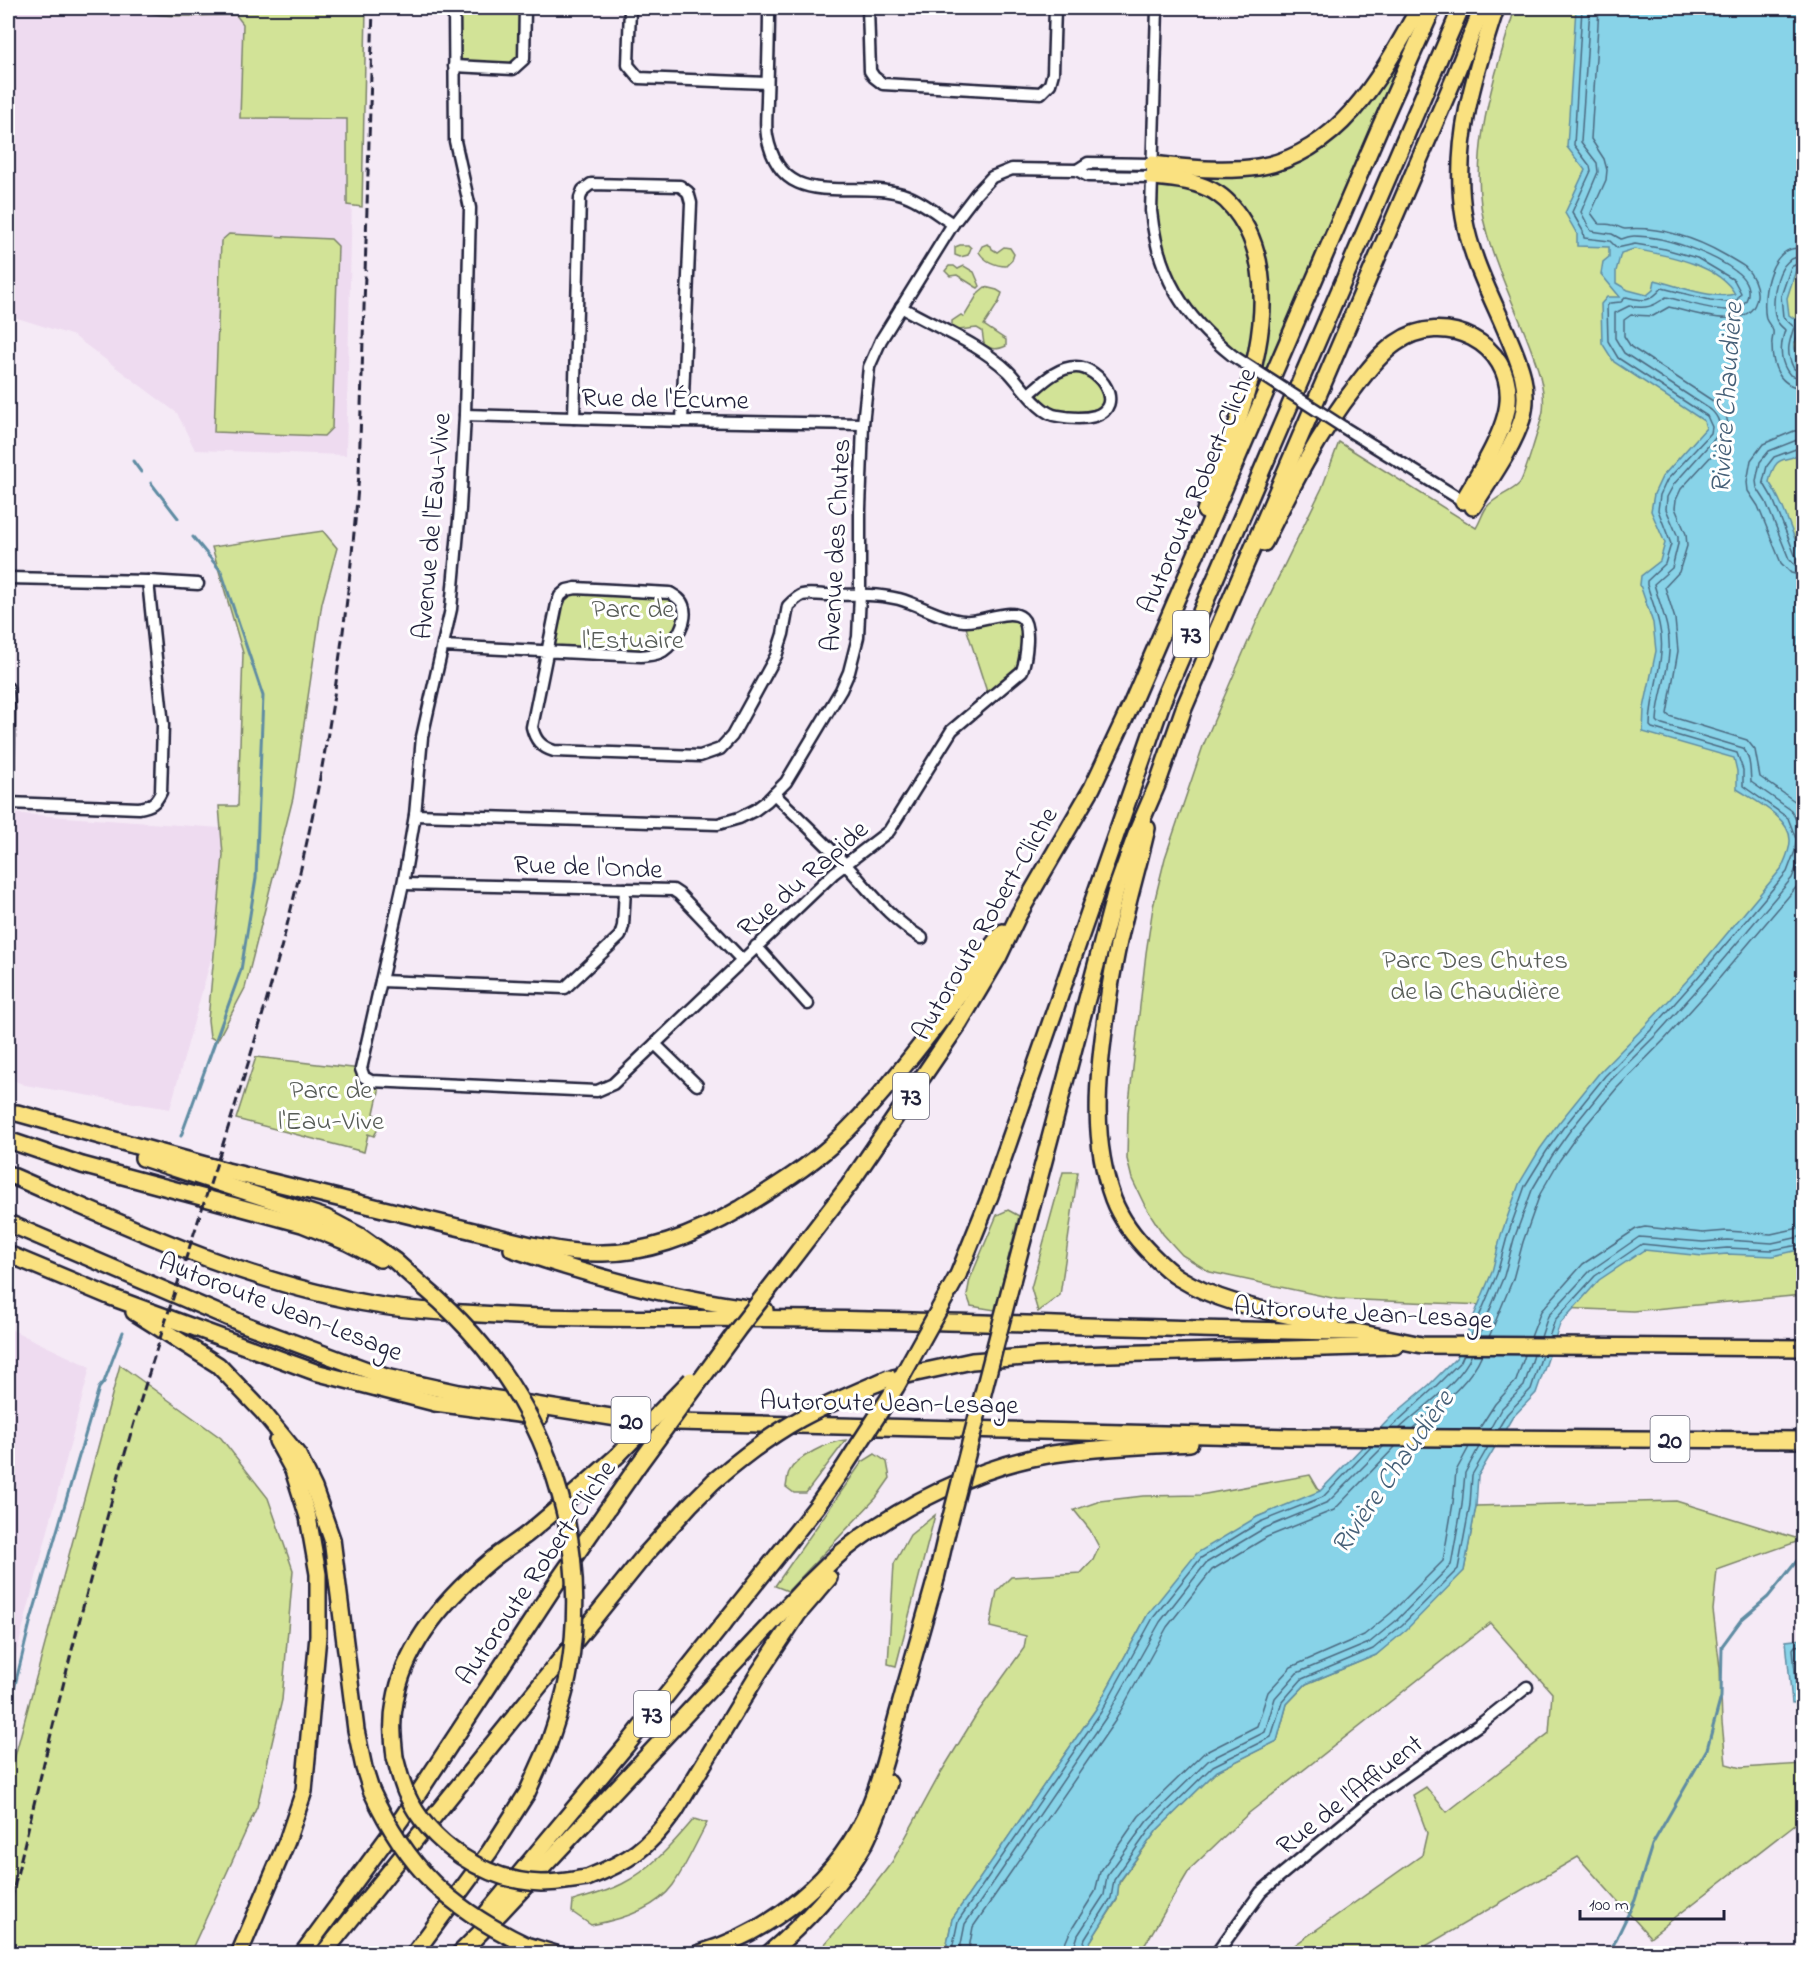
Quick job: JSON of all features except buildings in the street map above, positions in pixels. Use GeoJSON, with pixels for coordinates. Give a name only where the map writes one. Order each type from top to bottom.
{"type":"FeatureCollection","features":[{"type":"Feature","properties":{"kind":"highway"},"geometry":{"type":"LineString","coordinates":[[1152,170],[1180,167],[1243,168],[1278,162],[1304,151],[1332,131],[1367,95],[1419,8]]}},
{"type":"Feature","properties":{"kind":"highway","name":"Autoroute Robert-Cliche"},"geometry":{"type":"LineString","coordinates":[[302,1953],[402,1818],[559,1579],[639,1464],[738,1329],[849,1185],[960,1022],[993,967],[1019,914],[1092,788],[1131,705],[1433,8]]}},
{"type":"Feature","properties":{"kind":"highway","name":"Autoroute Robert-Cliche"},"geometry":{"type":"LineString","coordinates":[[454,1953],[626,1746],[817,1506],[896,1387],[958,1275],[990,1196],[1163,700],[1461,8]]}},
{"type":"Feature","properties":{"kind":"highway"},"geometry":{"type":"LineString","coordinates":[[768,1953],[819,1905],[853,1862],[872,1828],[890,1782],[945,1540],[1113,900],[1184,708],[1214,643],[1237,582],[1453,81],[1482,8]]}},
{"type":"Feature","properties":{"kind":"highway"},"geometry":{"type":"LineString","coordinates":[[1468,504],[1516,434],[1522,419],[1525,398],[1520,362],[1471,245],[1464,219],[1461,194],[1461,143],[1478,63],[1496,8]]}},
{"type":"Feature","properties":{"kind":"highway"},"geometry":{"type":"LineString","coordinates":[[1152,170],[1218,194],[1232,206],[1242,220],[1254,246],[1262,277],[1262,323],[1248,385],[1200,523],[1179,595]]}},
{"type":"Feature","properties":{"kind":"highway"},"geometry":{"type":"LineString","coordinates":[[1237,582],[1260,552],[1290,490],[1338,410],[1365,374],[1395,343],[1410,334],[1425,329],[1452,330],[1477,340],[1495,357],[1507,380],[1508,405],[1505,419],[1468,504]]}},
{"type":"Feature","properties":{"kind":"highway"},"geometry":{"type":"LineString","coordinates":[[1157,785],[1114,960],[1101,1055],[1097,1106],[1099,1140],[1113,1200],[1140,1243],[1177,1277],[1204,1292],[1241,1305],[1357,1332]]}},
{"type":"Feature","properties":{"kind":"highway"},"geometry":{"type":"LineString","coordinates":[[12,1111],[227,1171],[531,1245],[592,1253],[626,1251],[660,1244],[702,1230],[775,1188],[800,1171],[832,1144],[873,1102],[913,1055],[1019,914]]}},
{"type":"Feature","properties":{"kind":"highway"},"geometry":{"type":"LineString","coordinates":[[12,1111],[326,1218],[360,1236],[395,1261],[471,1330],[516,1390],[546,1450],[557,1484],[570,1542],[574,1603],[569,1672],[560,1711],[548,1746],[527,1793],[490,1851],[414,1953]]}},
{"type":"Feature","properties":{"kind":"highway"},"geometry":{"type":"LineString","coordinates":[[8,1140],[82,1165],[302,1224],[349,1243],[392,1265],[425,1288]]}},
{"type":"Feature","properties":{"kind":"highway","name":"Autoroute Jean-Lesage"},"geometry":{"type":"LineString","coordinates":[[8,1174],[224,1265],[284,1284],[377,1305],[434,1311],[556,1317],[818,1319],[1357,1332],[1422,1345],[1803,1348]]}},
{"type":"Feature","properties":{"kind":"highway"},"geometry":{"type":"LineString","coordinates":[[404,1215],[599,1277],[727,1306],[818,1319]]}},
{"type":"Feature","properties":{"kind":"highway","name":"Autoroute Jean-Lesage"},"geometry":{"type":"LineString","coordinates":[[8,1223],[246,1325],[386,1377],[459,1393],[636,1421],[1289,1437],[1803,1440]]}},
{"type":"Feature","properties":{"kind":"highway"},"geometry":{"type":"LineString","coordinates":[[8,1254],[111,1298],[315,1371],[435,1403],[561,1419],[636,1421]]}},
{"type":"Feature","properties":{"kind":"highway"},"geometry":{"type":"LineString","coordinates":[[111,1298],[218,1365],[262,1411],[298,1455],[314,1488],[332,1539],[356,1730],[364,1768],[382,1815],[398,1840],[426,1876],[471,1915],[526,1945],[556,1953]]}},
{"type":"Feature","properties":{"kind":"highway"},"geometry":{"type":"LineString","coordinates":[[738,1329],[617,1456],[529,1533],[483,1567],[456,1592],[423,1634],[401,1677],[394,1703],[395,1757],[406,1793],[419,1815],[446,1844],[483,1869],[522,1881],[563,1882],[587,1878],[628,1860],[661,1831],[675,1811],[758,1674],[814,1593],[871,1537],[908,1509]]}},
{"type":"Feature","properties":{"kind":"highway"},"geometry":{"type":"LineString","coordinates":[[322,1953],[645,1555],[714,1481],[765,1441],[800,1419],[889,1378],[972,1362],[1039,1356],[1422,1345]]}},
{"type":"Feature","properties":{"kind":"highway"},"geometry":{"type":"LineString","coordinates":[[239,1953],[287,1840],[304,1791],[318,1636],[318,1574],[308,1517],[293,1470],[262,1411]]}},
{"type":"Feature","properties":{"kind":"highway"},"geometry":{"type":"LineString","coordinates":[[459,1953],[501,1912],[806,1586],[841,1553],[873,1529],[978,1475],[1051,1455],[1095,1449],[1289,1437]]}},
{"type":"Feature","properties":{"kind":"highway"},"geometry":{"type":"LineString","coordinates":[[697,1953],[729,1943],[777,1918],[826,1874],[860,1826],[878,1784],[936,1578]]}},
{"type":"Feature","properties":{"kind":"street","name":"Avenue de l'Eau-Vive"},"geometry":{"type":"LineString","coordinates":[[364,1077],[361,1069],[403,884],[415,815],[422,737],[451,609],[460,509],[465,415],[470,208],[455,141],[454,8]]}},
{"type":"Feature","properties":{"kind":"street"},"geometry":{"type":"LineString","coordinates":[[454,66],[513,69],[519,65],[524,59],[525,8]]}},
{"type":"Feature","properties":{"kind":"street"},"geometry":{"type":"LineString","coordinates":[[630,8],[628,65],[639,78],[767,83]]}},
{"type":"Feature","properties":{"kind":"street"},"geometry":{"type":"LineString","coordinates":[[769,8],[767,133],[772,154],[781,171],[797,183],[818,189],[877,190],[902,194],[916,200],[953,224]]}},
{"type":"Feature","properties":{"kind":"street"},"geometry":{"type":"LineString","coordinates":[[868,8],[870,71],[883,84],[1041,93],[1050,84],[1053,73],[1055,8]]}},
{"type":"Feature","properties":{"kind":"street"},"geometry":{"type":"LineString","coordinates":[[1157,8],[1151,211],[1153,232],[1166,276],[1181,304],[1197,324],[1233,356],[1468,504]]}},
{"type":"Feature","properties":{"kind":"street","name":"Avenue des Chutes"},"geometry":{"type":"LineString","coordinates":[[415,815],[718,824],[739,818],[755,810],[774,794],[794,769],[849,672],[858,637],[865,397],[869,367],[881,340],[953,224],[992,177],[1012,169],[1077,170],[1088,163],[1152,170]]}},
{"type":"Feature","properties":{"kind":"street"},"geometry":{"type":"LineString","coordinates":[[574,418],[580,198],[583,190],[591,184],[680,186],[688,192],[691,202],[682,421]]}},
{"type":"Feature","properties":{"kind":"street"},"geometry":{"type":"LineString","coordinates":[[901,307],[975,346],[997,361],[1041,408],[1053,416],[1094,416],[1103,411],[1108,402],[1109,392],[1099,377],[1076,367],[1048,377],[1029,394]]}},
{"type":"Feature","properties":{"kind":"street","name":"Rue de l'Écume"},"geometry":{"type":"LineString","coordinates":[[465,415],[863,424]]}},
{"type":"Feature","properties":{"kind":"street"},"geometry":{"type":"LineString","coordinates":[[8,578],[148,581],[198,585]]}},
{"type":"Feature","properties":{"kind":"street"},"geometry":{"type":"LineString","coordinates":[[8,688],[8,803],[123,808],[150,806],[157,801],[161,792],[163,725],[148,581]]}},
{"type":"Feature","properties":{"kind":"street"},"geometry":{"type":"LineString","coordinates":[[443,646],[549,651],[640,656],[653,655],[663,651],[679,632],[685,616],[683,605],[670,593],[576,588],[567,590],[560,596],[557,604],[549,651],[532,727],[534,735],[546,749],[557,751],[700,756],[720,749],[732,736],[776,656],[788,606],[802,595],[860,594]]}},
{"type":"Feature","properties":{"kind":"street","name":"Rue du Rapide"},"geometry":{"type":"LineString","coordinates":[[364,1077],[371,1081],[597,1091],[613,1084],[844,863],[889,831],[959,723],[1022,671],[1025,663],[1027,628],[1020,615],[1010,613],[976,621],[964,621],[952,619],[900,600],[860,594]]}},
{"type":"Feature","properties":{"kind":"street"},"geometry":{"type":"LineString","coordinates":[[774,794],[844,863],[889,914],[922,938]]}},
{"type":"Feature","properties":{"kind":"street","name":"Rue de l'Onde"},"geometry":{"type":"LineString","coordinates":[[403,884],[673,890],[742,960]]}},
{"type":"Feature","properties":{"kind":"street"},"geometry":{"type":"LineString","coordinates":[[381,981],[565,988],[620,936],[623,926],[625,889]]}},
{"type":"Feature","properties":{"kind":"street"},"geometry":{"type":"LineString","coordinates":[[756,946],[808,1004]]}},
{"type":"Feature","properties":{"kind":"street"},"geometry":{"type":"LineString","coordinates":[[655,1044],[697,1084]]}},
{"type":"Feature","properties":{"kind":"street","name":"Rue de l'Affluent"},"geometry":{"type":"LineString","coordinates":[[1216,1953],[1255,1900],[1275,1880],[1378,1796],[1483,1722],[1527,1687]]}},
{"type":"Feature","properties":{"kind":"shaded area"},"geometry":{"type":"Polygon","coordinates":[[[8,8],[252,8],[354,111],[346,455],[195,450],[177,413],[74,336],[8,315],[8,8]]]}},
{"type":"Feature","properties":{"kind":"shaded area"},"geometry":{"type":"Polygon","coordinates":[[[8,813],[221,828],[223,855],[214,948],[170,1109],[25,1085],[8,1078],[8,813]]]}},
{"type":"Feature","properties":{"kind":"shaded area"},"geometry":{"type":"Polygon","coordinates":[[[8,1328],[90,1367],[8,1686],[8,1328]]]}},
{"type":"Feature","properties":{"kind":"green space"},"geometry":{"type":"Polygon","coordinates":[[[135,8],[366,8],[362,207],[347,205],[347,119],[240,118],[243,24],[236,15],[171,16],[135,8]]]}},
{"type":"Feature","properties":{"kind":"green space"},"geometry":{"type":"Polygon","coordinates":[[[454,8],[525,8],[519,65],[454,66],[454,8]]]}},
{"type":"Feature","properties":{"kind":"green space","name":"Parc Des Chutes de la Chaudière"},"geometry":{"type":"Polygon","coordinates":[[[1515,8],[1803,8],[1803,1295],[1633,1311],[1337,1299],[1210,1272],[1182,1255],[1163,1234],[1145,1206],[1132,1179],[1127,1159],[1128,1112],[1146,953],[1153,907],[1165,858],[1203,746],[1256,623],[1322,488],[1339,442],[1476,528],[1489,504],[1519,484],[1528,461],[1543,411],[1543,392],[1533,354],[1500,273],[1487,234],[1481,206],[1479,177],[1481,148],[1491,91],[1515,8]]]}},
{"type":"Feature","properties":{"kind":"green space"},"geometry":{"type":"Polygon","coordinates":[[[1411,38],[1405,70],[1272,381],[1197,324],[1159,256],[1152,164],[1260,166],[1332,131],[1397,47],[1411,38]]]}},
{"type":"Feature","properties":{"kind":"green space"},"geometry":{"type":"Polygon","coordinates":[[[229,234],[331,239],[338,246],[332,428],[324,436],[214,432],[221,241],[229,234]]]}},
{"type":"Feature","properties":{"kind":"green space"},"geometry":{"type":"Polygon","coordinates":[[[987,244],[997,252],[1004,247],[1010,248],[1014,254],[1012,260],[1006,266],[987,260],[979,252],[982,246],[987,244]]]}},
{"type":"Feature","properties":{"kind":"green space"},"geometry":{"type":"Polygon","coordinates":[[[968,245],[971,248],[968,255],[960,257],[955,255],[955,247],[968,245]]]}},
{"type":"Feature","properties":{"kind":"green space"},"geometry":{"type":"Polygon","coordinates":[[[949,266],[958,269],[964,266],[974,272],[980,286],[978,288],[957,275],[950,276],[945,271],[949,266]]]}},
{"type":"Feature","properties":{"kind":"green space"},"geometry":{"type":"Polygon","coordinates":[[[985,287],[1002,293],[984,325],[1006,340],[1006,346],[1000,348],[995,349],[984,344],[982,331],[977,328],[958,330],[952,326],[952,321],[961,315],[964,317],[979,292],[985,287]]]}},
{"type":"Feature","properties":{"kind":"green space"},"geometry":{"type":"Polygon","coordinates":[[[1076,367],[1106,386],[1103,411],[1054,416],[1029,394],[1076,367]]]}},
{"type":"Feature","properties":{"kind":"green space"},"geometry":{"type":"Polygon","coordinates":[[[323,531],[337,548],[322,603],[293,798],[245,988],[217,1041],[210,1037],[208,1020],[223,855],[219,806],[238,806],[243,653],[212,547],[323,531]]]}},
{"type":"Feature","properties":{"kind":"green space","name":"Parc de l'Estuaire"},"geometry":{"type":"Polygon","coordinates":[[[567,590],[670,593],[685,616],[663,651],[549,651],[557,604],[567,590]]]}},
{"type":"Feature","properties":{"kind":"green space"},"geometry":{"type":"Polygon","coordinates":[[[1020,615],[1025,663],[989,698],[964,621],[1020,615]]]}},
{"type":"Feature","properties":{"kind":"green space","name":"Parc de l'Eau-Vive"},"geometry":{"type":"Polygon","coordinates":[[[256,1057],[361,1069],[381,1082],[374,1113],[380,1125],[374,1136],[368,1134],[364,1152],[236,1119],[256,1057]]]}},
{"type":"Feature","properties":{"kind":"green space"},"geometry":{"type":"Polygon","coordinates":[[[1063,1172],[1078,1172],[1060,1295],[1038,1312],[1031,1288],[1063,1172]]]}},
{"type":"Feature","properties":{"kind":"green space"},"geometry":{"type":"Polygon","coordinates":[[[1008,1210],[1019,1216],[995,1310],[971,1306],[967,1295],[970,1279],[997,1215],[1008,1210]]]}},
{"type":"Feature","properties":{"kind":"green space"},"geometry":{"type":"Polygon","coordinates":[[[120,1365],[221,1438],[268,1498],[293,1570],[282,1700],[257,1807],[190,1953],[8,1953],[8,1782],[120,1365]]]}},
{"type":"Feature","properties":{"kind":"green space"},"geometry":{"type":"Polygon","coordinates":[[[846,1440],[806,1493],[794,1493],[786,1487],[789,1472],[799,1461],[823,1447],[846,1440]]]}},
{"type":"Feature","properties":{"kind":"green space"},"geometry":{"type":"Polygon","coordinates":[[[875,1454],[887,1462],[890,1478],[876,1498],[788,1591],[775,1586],[862,1462],[875,1454]]]}},
{"type":"Feature","properties":{"kind":"green space"},"geometry":{"type":"Polygon","coordinates":[[[1310,1475],[1320,1492],[1257,1517],[1148,1614],[1096,1709],[952,1919],[945,1953],[816,1954],[859,1905],[892,1862],[940,1774],[978,1712],[1024,1648],[1026,1636],[990,1627],[997,1591],[1011,1577],[1081,1573],[1093,1560],[1099,1547],[1090,1530],[1074,1510],[1100,1501],[1143,1496],[1200,1495],[1310,1475]]]}},
{"type":"Feature","properties":{"kind":"green space"},"geometry":{"type":"Polygon","coordinates":[[[1676,1501],[1802,1540],[1717,1570],[1713,1610],[1720,1668],[1726,1764],[1741,1768],[1803,1764],[1803,1818],[1650,1937],[1578,1857],[1414,1953],[1290,1953],[1292,1947],[1422,1855],[1427,1833],[1413,1795],[1426,1787],[1447,1812],[1549,1733],[1552,1693],[1490,1623],[1249,1813],[1190,1869],[1140,1953],[1085,1954],[1090,1942],[1117,1900],[1119,1883],[1157,1830],[1217,1771],[1277,1741],[1287,1704],[1306,1684],[1376,1655],[1464,1571],[1476,1506],[1676,1501]]]}},
{"type":"Feature","properties":{"kind":"green space"},"geometry":{"type":"Polygon","coordinates":[[[935,1515],[896,1666],[888,1664],[894,1564],[910,1535],[935,1515]]]}},
{"type":"Feature","properties":{"kind":"green space"},"geometry":{"type":"Polygon","coordinates":[[[694,1819],[707,1823],[678,1878],[657,1901],[625,1917],[591,1925],[572,1912],[573,1901],[616,1887],[643,1871],[694,1819]]]}},
{"type":"Feature","properties":{"kind":"water","name":"Rivière Chaudière"},"geometry":{"type":"Polygon","coordinates":[[[1576,8],[1803,8],[1803,273],[1796,270],[1787,298],[1789,315],[1803,320],[1803,330],[1800,330],[1794,344],[1798,364],[1803,366],[1803,450],[1797,455],[1779,461],[1775,465],[1769,482],[1803,558],[1803,1249],[1773,1256],[1727,1254],[1703,1256],[1644,1250],[1599,1280],[1560,1324],[1536,1393],[1512,1418],[1478,1476],[1476,1506],[1464,1571],[1406,1630],[1376,1655],[1306,1684],[1287,1704],[1277,1741],[1217,1771],[1157,1830],[1119,1882],[1117,1899],[1085,1953],[945,1954],[952,1919],[1096,1709],[1148,1614],[1197,1553],[1257,1517],[1320,1491],[1391,1417],[1429,1385],[1457,1357],[1492,1272],[1501,1235],[1519,1184],[1540,1149],[1600,1072],[1694,973],[1781,869],[1788,852],[1790,841],[1785,825],[1762,804],[1737,789],[1734,758],[1643,732],[1644,708],[1656,651],[1653,623],[1640,585],[1641,576],[1660,561],[1665,543],[1651,511],[1654,494],[1662,477],[1706,428],[1704,421],[1614,362],[1602,343],[1601,304],[1607,297],[1620,297],[1601,274],[1603,262],[1609,257],[1609,247],[1577,246],[1577,234],[1565,213],[1585,170],[1567,147],[1576,8]],[[1634,249],[1621,253],[1616,271],[1616,283],[1628,290],[1647,295],[1653,290],[1655,280],[1706,294],[1735,294],[1717,275],[1704,268],[1690,262],[1634,249]]]}},
{"type":"Feature","properties":{"kind":"water"},"geometry":{"type":"Polygon","coordinates":[[[1803,1639],[1803,1702],[1792,1703],[1786,1641],[1803,1639]]]}},
{"type":"Feature","properties":{"kind":"waterway"},"geometry":{"type":"LineString","coordinates":[[133,461],[141,472]]}},
{"type":"Feature","properties":{"kind":"waterway"},"geometry":{"type":"LineString","coordinates":[[151,483],[178,518]]}},
{"type":"Feature","properties":{"kind":"waterway"},"geometry":{"type":"LineString","coordinates":[[181,1136],[241,970],[256,878],[263,696],[221,571],[193,537]]}},
{"type":"Feature","properties":{"kind":"waterway"},"geometry":{"type":"LineString","coordinates":[[8,1714],[30,1623],[99,1388],[104,1382],[123,1332]]}},
{"type":"Feature","properties":{"kind":"waterway"},"geometry":{"type":"LineString","coordinates":[[1609,1954],[1635,1900],[1652,1845],[1707,1749],[1721,1697],[1722,1646],[1741,1620],[1768,1597],[1800,1557],[1804,1512]]}},
{"type":"Feature","properties":{"kind":"railway"},"geometry":{"type":"LineString","coordinates":[[8,1913],[107,1517],[145,1386],[260,1023],[293,901],[317,795],[343,635],[359,474],[373,8]]}}]}
